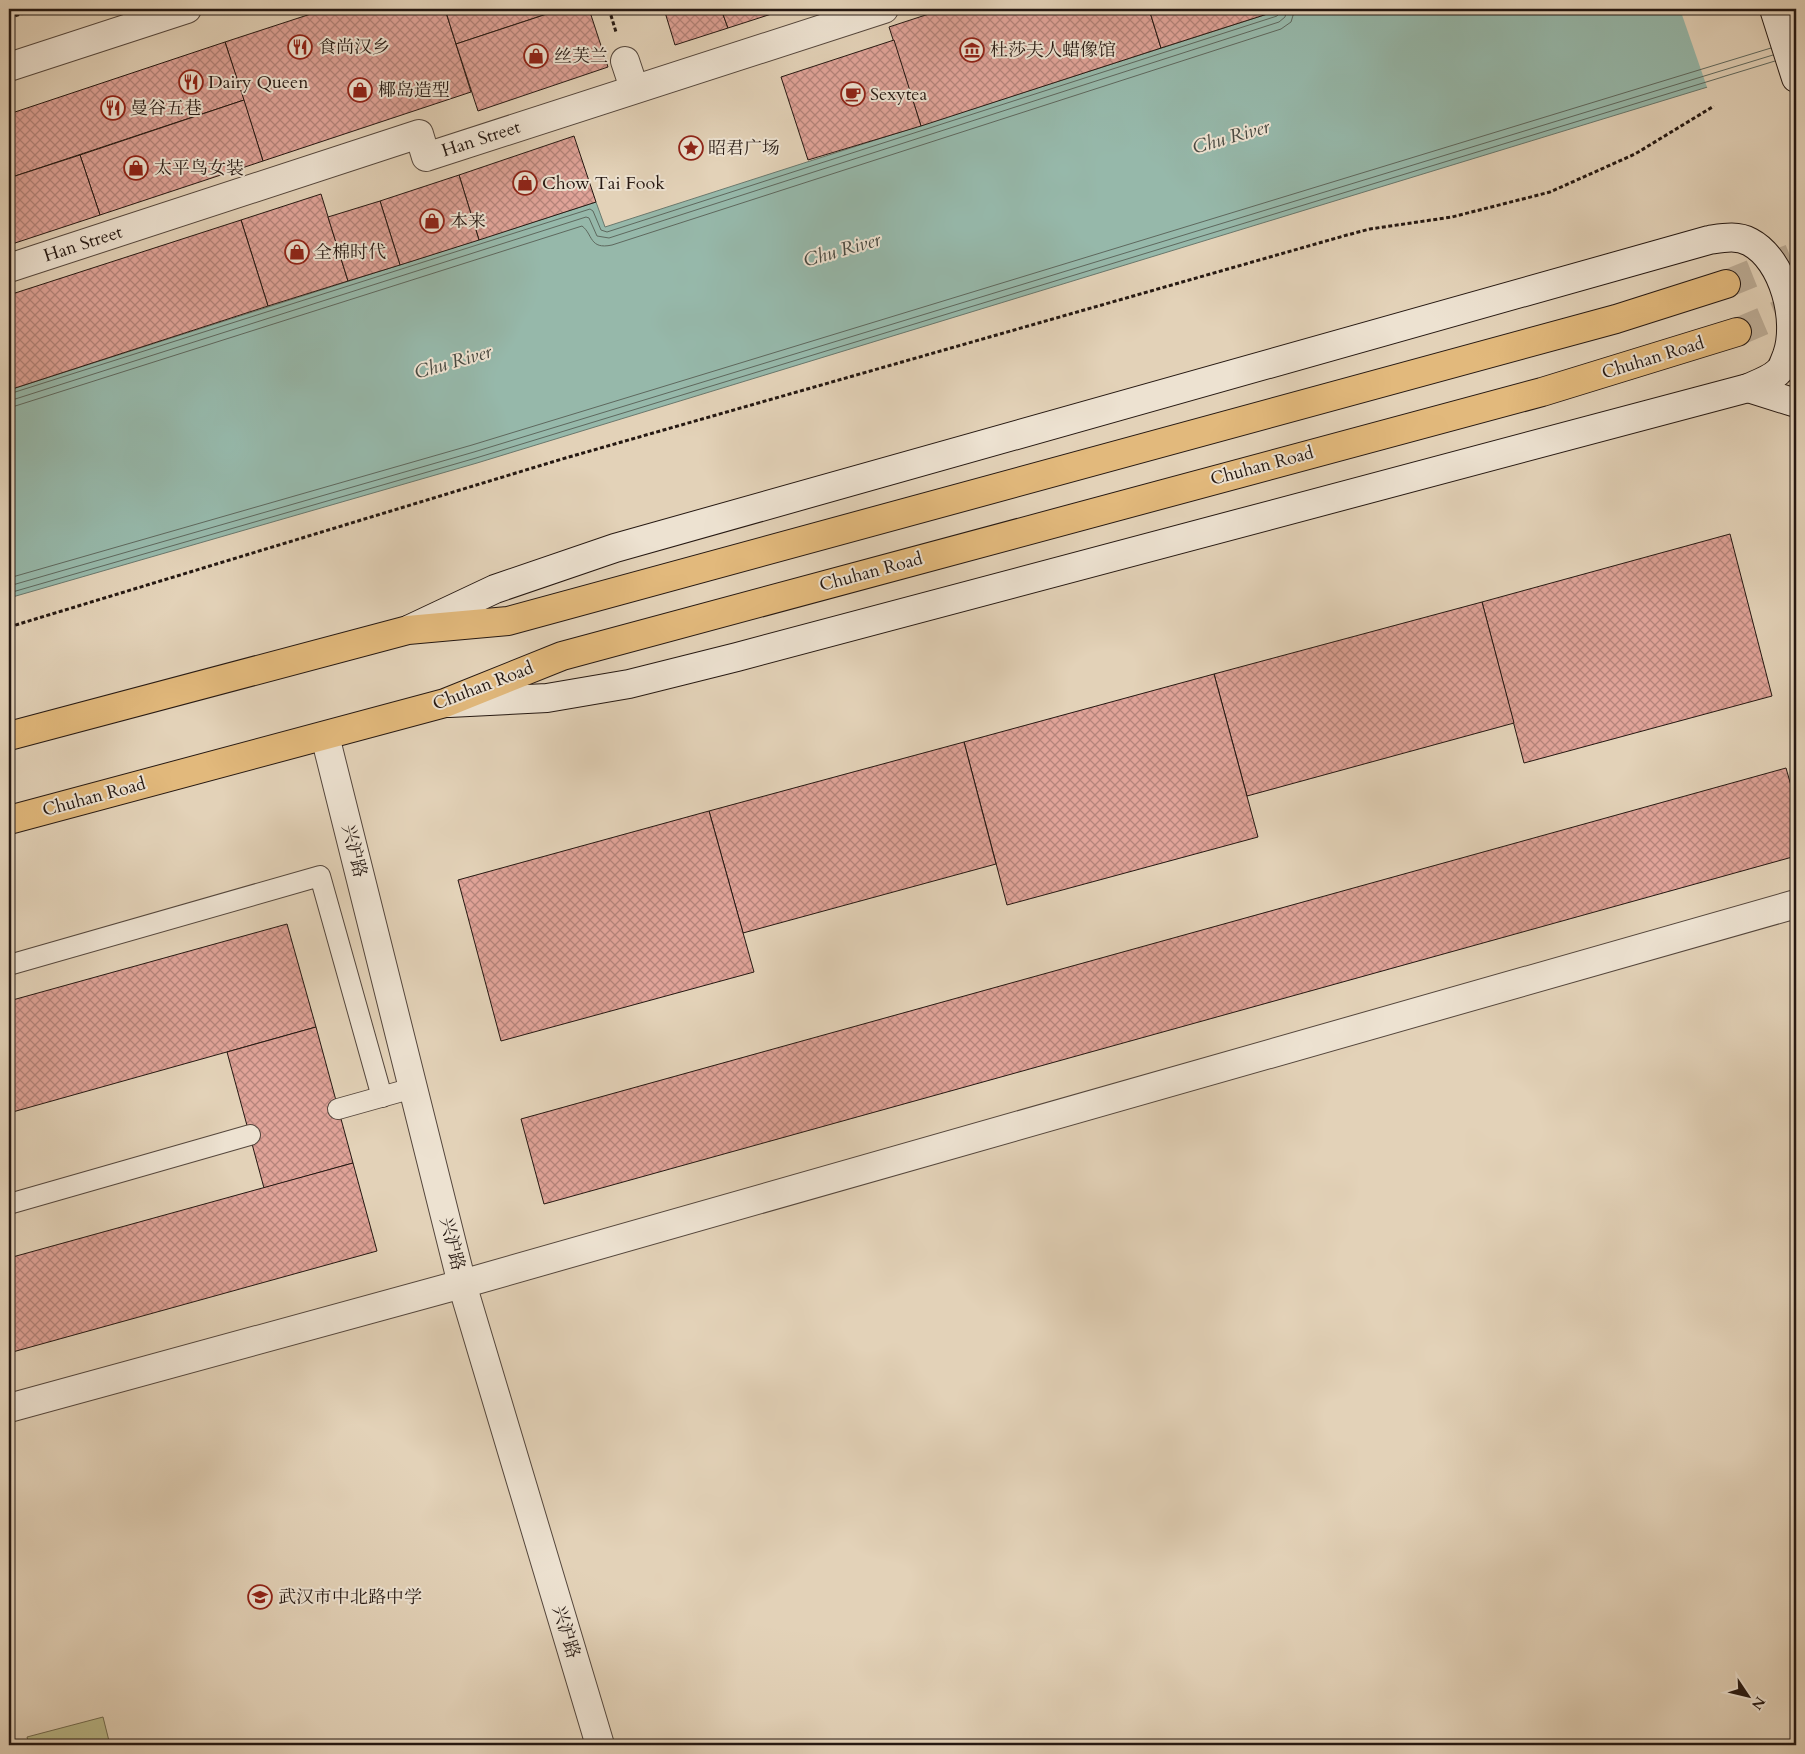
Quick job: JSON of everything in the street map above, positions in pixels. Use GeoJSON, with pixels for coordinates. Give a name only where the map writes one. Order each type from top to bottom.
{"type":"FeatureCollection","features":[{"type":"Feature","properties":{"kind":"main road"},"geometry":{"type":"LineString","coordinates":[[9,736],[408,630],[508,621],[1616,319],[1726,284]]}},
{"type":"Feature","properties":{"kind":"main road","name":"Chuhan Road"},"geometry":{"type":"LineString","coordinates":[[9,820],[445,703],[562,656],[1542,392],[1737,332]]}},
{"type":"Feature","properties":{"kind":"street"},"geometry":{"type":"LineString","coordinates":[[9,67],[187,9]]}},
{"type":"Feature","properties":{"kind":"street","name":"Han Street"},"geometry":{"type":"LineString","coordinates":[[9,268],[419,134],[426,157],[634,88],[884,9]]}},
{"type":"Feature","properties":{"kind":"street"},"geometry":{"type":"LineString","coordinates":[[1774,9],[1796,78]]}},
{"type":"Feature","properties":{"kind":"street"},"geometry":{"type":"LineString","coordinates":[[626,61],[634,88]]}},
{"type":"Feature","properties":{"kind":"street"},"geometry":{"type":"LineString","coordinates":[[408,630],[495,589],[615,548],[1709,240],[1740,238],[1762,250],[1775,267],[1787,299],[1792,329],[1791,340],[1784,361],[1779,372],[1748,388],[737,657],[628,684],[547,698],[445,703]]}},
{"type":"Feature","properties":{"kind":"street"},"geometry":{"type":"LineString","coordinates":[[1748,388],[1796,403]]}},
{"type":"Feature","properties":{"kind":"street","name":"兴沪路"},"geometry":{"type":"LineString","coordinates":[[325,736],[462,1284],[600,1745]]}},
{"type":"Feature","properties":{"kind":"street"},"geometry":{"type":"LineString","coordinates":[[9,1408],[462,1284],[1796,904]]}},
{"type":"Feature","properties":{"kind":"lane"},"geometry":{"type":"LineString","coordinates":[[9,965],[320,876],[382,1097]]}},
{"type":"Feature","properties":{"kind":"lane"},"geometry":{"type":"LineString","coordinates":[[338,1109],[413,1088]]}},
{"type":"Feature","properties":{"kind":"lane"},"geometry":{"type":"LineString","coordinates":[[9,1204],[250,1135]]}},
{"type":"Feature","properties":{"kind":"path"},"geometry":{"type":"LineString","coordinates":[[9,18],[36,9]]}},
{"type":"Feature","properties":{"kind":"path"},"geometry":{"type":"LineString","coordinates":[[9,627],[571,456],[1347,235],[1370,229],[1452,217],[1541,195],[1622,160],[1714,106]]}},
{"type":"Feature","properties":{"kind":"green space"},"geometry":{"type":"Polygon","coordinates":[[[103,1717],[110,1745],[29,1745],[27,1737],[103,1717]]]}},
{"type":"Feature","properties":{"kind":"water","name":"Chu River"},"geometry":{"type":"Polygon","coordinates":[[[1283,9],[1366,9],[1367,11],[1373,9],[1796,9],[1796,60],[477,463],[9,598],[9,390],[596,202],[605,227],[1283,9]]]}},
{"type":"Feature","properties":{"kind":"pier"},"geometry":{"type":"Polygon","coordinates":[[[1680,9],[1796,9],[1796,63],[1708,90],[1680,9]]]}},
{"type":"Feature","properties":{"kind":"building"},"geometry":{"type":"Polygon","coordinates":[[[326,9],[445,9],[471,92],[263,161],[225,42],[326,9]]]}},
{"type":"Feature","properties":{"kind":"building"},"geometry":{"type":"Polygon","coordinates":[[[445,9],[562,9],[456,44],[445,9]]]}},
{"type":"Feature","properties":{"kind":"building"},"geometry":{"type":"Polygon","coordinates":[[[562,9],[589,9],[608,67],[478,111],[456,44],[562,9]]]}},
{"type":"Feature","properties":{"kind":"building"},"geometry":{"type":"Polygon","coordinates":[[[664,9],[721,9],[728,28],[675,45],[664,9]]]}},
{"type":"Feature","properties":{"kind":"building"},"geometry":{"type":"Polygon","coordinates":[[[721,9],[787,9],[728,28],[721,9]]]}},
{"type":"Feature","properties":{"kind":"building"},"geometry":{"type":"Polygon","coordinates":[[[944,9],[1149,9],[1161,48],[921,126],[889,27],[944,9]]]}},
{"type":"Feature","properties":{"kind":"building"},"geometry":{"type":"Polygon","coordinates":[[[1149,9],[1283,9],[1161,48],[1149,9]]]}},
{"type":"Feature","properties":{"kind":"building"},"geometry":{"type":"Polygon","coordinates":[[[894,40],[921,126],[808,160],[781,77],[894,40]]]}},
{"type":"Feature","properties":{"kind":"building"},"geometry":{"type":"Polygon","coordinates":[[[225,42],[244,100],[9,178],[9,114],[225,42]]]}},
{"type":"Feature","properties":{"kind":"building"},"geometry":{"type":"Polygon","coordinates":[[[244,100],[263,161],[100,215],[80,155],[244,100]]]}},
{"type":"Feature","properties":{"kind":"building"},"geometry":{"type":"Polygon","coordinates":[[[574,136],[596,202],[479,240],[459,175],[574,136]]]}},
{"type":"Feature","properties":{"kind":"building"},"geometry":{"type":"Polygon","coordinates":[[[80,155],[100,215],[9,245],[9,178],[80,155]]]}},
{"type":"Feature","properties":{"kind":"building"},"geometry":{"type":"Polygon","coordinates":[[[459,175],[479,240],[400,265],[380,201],[459,175]]]}},
{"type":"Feature","properties":{"kind":"building"},"geometry":{"type":"Polygon","coordinates":[[[321,194],[348,281],[268,306],[241,220],[321,194]]]}},
{"type":"Feature","properties":{"kind":"building"},"geometry":{"type":"Polygon","coordinates":[[[380,201],[400,265],[348,281],[328,217],[380,201]]]}},
{"type":"Feature","properties":{"kind":"building"},"geometry":{"type":"Polygon","coordinates":[[[241,220],[268,306],[9,390],[9,295],[241,220]]]}},
{"type":"Feature","properties":{"kind":"building"},"geometry":{"type":"Polygon","coordinates":[[[1730,534],[1772,696],[1524,763],[1482,602],[1730,534]]]}},
{"type":"Feature","properties":{"kind":"building"},"geometry":{"type":"Polygon","coordinates":[[[1482,602],[1514,723],[1247,796],[1214,674],[1482,602]]]}},
{"type":"Feature","properties":{"kind":"building"},"geometry":{"type":"Polygon","coordinates":[[[1214,674],[1258,837],[1007,905],[964,742],[1214,674]]]}},
{"type":"Feature","properties":{"kind":"building"},"geometry":{"type":"Polygon","coordinates":[[[964,742],[996,864],[743,933],[709,811],[964,742]]]}},
{"type":"Feature","properties":{"kind":"building"},"geometry":{"type":"Polygon","coordinates":[[[1786,768],[1796,803],[1796,856],[544,1204],[521,1119],[1786,768]]]}},
{"type":"Feature","properties":{"kind":"building"},"geometry":{"type":"Polygon","coordinates":[[[709,811],[754,972],[501,1041],[458,880],[709,811]]]}},
{"type":"Feature","properties":{"kind":"building"},"geometry":{"type":"Polygon","coordinates":[[[287,924],[316,1027],[9,1113],[9,1001],[287,924]]]}},
{"type":"Feature","properties":{"kind":"building"},"geometry":{"type":"Polygon","coordinates":[[[316,1027],[353,1163],[264,1188],[227,1052],[316,1027]]]}},
{"type":"Feature","properties":{"kind":"building"},"geometry":{"type":"Polygon","coordinates":[[[353,1163],[377,1251],[9,1353],[9,1258],[353,1163]]]}},
{"type":"Feature","properties":{"kind":"tunnel"},"geometry":{"type":"LineString","coordinates":[[1726,284],[1796,256]]}},
{"type":"Feature","properties":{"kind":"tunnel"},"geometry":{"type":"LineString","coordinates":[[1737,332],[1796,307]]}},
{"type":"Feature","properties":{"kind":"place","name":"食尚汉乡"},"geometry":{"type":"Point","coordinates":[300,47]}},
{"type":"Feature","properties":{"kind":"place","name":"杜莎夫人蜡像馆"},"geometry":{"type":"Point","coordinates":[972,50]}},
{"type":"Feature","properties":{"kind":"place","name":"丝芙兰"},"geometry":{"type":"Point","coordinates":[536,56]}},
{"type":"Feature","properties":{"kind":"place","name":"Dairy Queen"},"geometry":{"type":"Point","coordinates":[191,82]}},
{"type":"Feature","properties":{"kind":"place","name":"椰岛造型"},"geometry":{"type":"Point","coordinates":[360,90]}},
{"type":"Feature","properties":{"kind":"place","name":"Sexytea"},"geometry":{"type":"Point","coordinates":[853,94]}},
{"type":"Feature","properties":{"kind":"place","name":"曼谷五巷"},"geometry":{"type":"Point","coordinates":[113,108]}},
{"type":"Feature","properties":{"kind":"place","name":"昭君广场"},"geometry":{"type":"Point","coordinates":[691,148]}},
{"type":"Feature","properties":{"kind":"place","name":"太平鸟女装"},"geometry":{"type":"Point","coordinates":[136,168]}},
{"type":"Feature","properties":{"kind":"place","name":"Chow Tai Fook"},"geometry":{"type":"Point","coordinates":[525,183]}},
{"type":"Feature","properties":{"kind":"place","name":"本来"},"geometry":{"type":"Point","coordinates":[432,221]}},
{"type":"Feature","properties":{"kind":"place","name":"全棉时代"},"geometry":{"type":"Point","coordinates":[297,252]}},
{"type":"Feature","properties":{"kind":"place","name":"武汉市中北路中学"},"geometry":{"type":"Point","coordinates":[260,1597]}}]}
